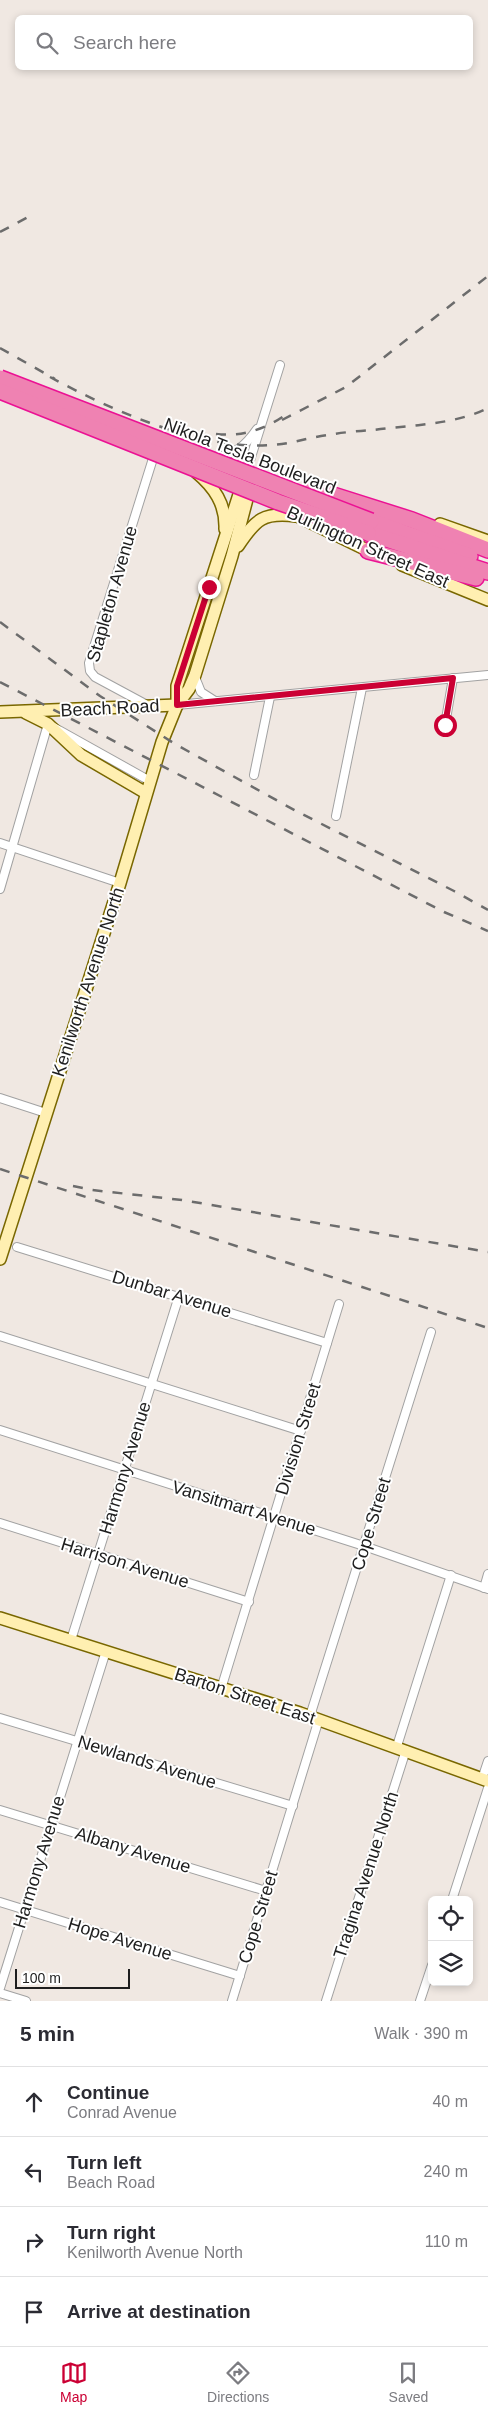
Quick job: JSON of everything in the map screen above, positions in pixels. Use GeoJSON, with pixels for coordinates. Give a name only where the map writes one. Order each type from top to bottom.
{"type":"FeatureCollection","features":[{"type":"Feature","properties":{"kind":"highway","name":"Nikola Tesla Boulevard"},"geometry":{"type":"LineString","coordinates":[[0,379],[369,527],[488,572]]}},
{"type":"Feature","properties":{"kind":"highway","name":"Nikola Tesla Boulevard"},"geometry":{"type":"LineString","coordinates":[[0,392],[278,502],[488,562]]}},
{"type":"Feature","properties":{"kind":"highway"},"geometry":{"type":"LineString","coordinates":[[311,488],[412,520],[488,550]]}},
{"type":"Feature","properties":{"kind":"highway"},"geometry":{"type":"LineString","coordinates":[[368,551],[488,581]]}},
{"type":"Feature","properties":{"kind":"main road","name":"Burlington Street East"},"geometry":{"type":"LineString","coordinates":[[0,379],[144,440],[368,551],[488,600]]}},
{"type":"Feature","properties":{"kind":"main road","name":"Burlington Street East"},"geometry":{"type":"LineString","coordinates":[[0,392],[156,452],[191,462],[249,470],[423,518],[488,541]]}},
{"type":"Feature","properties":{"kind":"main road"},"geometry":{"type":"LineString","coordinates":[[191,462],[220,499],[225,521],[223,540]]}},
{"type":"Feature","properties":{"kind":"main road","name":"Kenilworth Avenue North"},"geometry":{"type":"LineString","coordinates":[[0,1259],[120,883],[150,781],[177,705],[190,689],[195,675],[232,556],[249,470]]}},
{"type":"Feature","properties":{"kind":"main road","name":"Kenilworth Avenue North"},"geometry":{"type":"LineString","coordinates":[[177,705],[177,686],[223,540],[245,491]]}},
{"type":"Feature","properties":{"kind":"main road"},"geometry":{"type":"LineString","coordinates":[[232,556],[248,530],[259,519],[276,514],[298,516]]}},
{"type":"Feature","properties":{"kind":"main road","name":"Beach Road"},"geometry":{"type":"LineString","coordinates":[[0,712],[177,705]]}},
{"type":"Feature","properties":{"kind":"main road"},"geometry":{"type":"LineString","coordinates":[[22,712],[48,724],[81,755],[146,793]]}},
{"type":"Feature","properties":{"kind":"main road","name":"Barton Street East"},"geometry":{"type":"LineString","coordinates":[[0,1618],[314,1718],[401,1748],[486,1783]]}},
{"type":"Feature","properties":{"kind":"street","name":"Kenilworth Avenue North"},"geometry":{"type":"LineString","coordinates":[[249,470],[261,424],[280,365]]}},
{"type":"Feature","properties":{"kind":"street"},"geometry":{"type":"LineString","coordinates":[[191,462],[233,453],[245,446],[261,424]]}},
{"type":"Feature","properties":{"kind":"street","name":"Stapleton Avenue"},"geometry":{"type":"LineString","coordinates":[[147,705],[95,677],[90,671],[89,663],[156,452]]}},
{"type":"Feature","properties":{"kind":"street"},"geometry":{"type":"LineString","coordinates":[[195,675],[201,692],[217,702]]}},
{"type":"Feature","properties":{"kind":"street","name":"Beach Road"},"geometry":{"type":"LineString","coordinates":[[177,705],[488,675]]}},
{"type":"Feature","properties":{"kind":"street"},"geometry":{"type":"LineString","coordinates":[[445,725],[453,678]]}},
{"type":"Feature","properties":{"kind":"street"},"geometry":{"type":"LineString","coordinates":[[336,816],[362,688]]}},
{"type":"Feature","properties":{"kind":"street"},"geometry":{"type":"LineString","coordinates":[[254,775],[270,697]]}},
{"type":"Feature","properties":{"kind":"street"},"geometry":{"type":"LineString","coordinates":[[0,889],[48,724],[150,781]]}},
{"type":"Feature","properties":{"kind":"street"},"geometry":{"type":"LineString","coordinates":[[0,843],[120,883]]}},
{"type":"Feature","properties":{"kind":"street"},"geometry":{"type":"LineString","coordinates":[[0,1098],[46,1113]]}},
{"type":"Feature","properties":{"kind":"street","name":"Dunbar Avenue"},"geometry":{"type":"LineString","coordinates":[[17,1247],[327,1343]]}},
{"type":"Feature","properties":{"kind":"street","name":"Harmony Avenue"},"geometry":{"type":"LineString","coordinates":[[71,1640],[179,1296]]}},
{"type":"Feature","properties":{"kind":"street","name":"Division Street"},"geometry":{"type":"LineString","coordinates":[[221,1689],[339,1304]]}},
{"type":"Feature","properties":{"kind":"street","name":"Cope Street"},"geometry":{"type":"LineString","coordinates":[[232,2001],[294,1806],[314,1718],[364,1546],[431,1332]]}},
{"type":"Feature","properties":{"kind":"street"},"geometry":{"type":"LineString","coordinates":[[0,1336],[301,1431]]}},
{"type":"Feature","properties":{"kind":"street","name":"Vansitmart Avenue"},"geometry":{"type":"LineString","coordinates":[[0,1430],[451,1574],[486,1588]]}},
{"type":"Feature","properties":{"kind":"street","name":"Harrison Avenue"},"geometry":{"type":"LineString","coordinates":[[0,1523],[249,1602]]}},
{"type":"Feature","properties":{"kind":"street","name":"Tragina Avenue North"},"geometry":{"type":"LineString","coordinates":[[326,2001],[451,1574]]}},
{"type":"Feature","properties":{"kind":"street"},"geometry":{"type":"LineString","coordinates":[[486,1588],[488,1574]]}},
{"type":"Feature","properties":{"kind":"street","name":"Harmony Avenue"},"geometry":{"type":"LineString","coordinates":[[0,1988],[106,1651]]}},
{"type":"Feature","properties":{"kind":"street","name":"Newlands Avenue"},"geometry":{"type":"LineString","coordinates":[[0,1718],[294,1806]]}},
{"type":"Feature","properties":{"kind":"street"},"geometry":{"type":"LineString","coordinates":[[453,1896],[486,1783],[488,1761]]}},
{"type":"Feature","properties":{"kind":"street","name":"Albany Avenue"},"geometry":{"type":"LineString","coordinates":[[0,1810],[266,1891]]}},
{"type":"Feature","properties":{"kind":"street","name":"Hope Avenue"},"geometry":{"type":"LineString","coordinates":[[0,1902],[240,1976]]}},
{"type":"Feature","properties":{"kind":"street"},"geometry":{"type":"LineString","coordinates":[[420,2001],[428,1977]]}},
{"type":"Feature","properties":{"kind":"street"},"geometry":{"type":"LineString","coordinates":[[0,1993],[26,2001]]}},
{"type":"Feature","properties":{"kind":"railway"},"geometry":{"type":"LineString","coordinates":[[0,232],[28,217]]}},
{"type":"Feature","properties":{"kind":"railway"},"geometry":{"type":"LineString","coordinates":[[282,420],[346,387],[488,276]]}},
{"type":"Feature","properties":{"kind":"railway"},"geometry":{"type":"LineString","coordinates":[[0,348],[55,379]]}},
{"type":"Feature","properties":{"kind":"railway"},"geometry":{"type":"LineString","coordinates":[[50,377],[129,415],[158,426],[216,442],[245,445],[272,445],[334,434],[432,424],[461,418],[488,408]]}},
{"type":"Feature","properties":{"kind":"railway"},"geometry":{"type":"LineString","coordinates":[[216,434],[226,435],[254,431],[280,419],[288,413]]}},
{"type":"Feature","properties":{"kind":"railway"},"geometry":{"type":"LineString","coordinates":[[0,622],[100,696],[175,744],[296,811],[488,910]]}},
{"type":"Feature","properties":{"kind":"railway"},"geometry":{"type":"LineString","coordinates":[[0,682],[444,912],[488,931]]}},
{"type":"Feature","properties":{"kind":"railway"},"geometry":{"type":"LineString","coordinates":[[0,1169],[488,1328]]}},
{"type":"Feature","properties":{"kind":"railway"},"geometry":{"type":"LineString","coordinates":[[73,1186],[92,1190],[182,1200],[488,1252]]}},
{"type":"Feature","properties":{"kind":"route"},"geometry":{"type":"LineString","coordinates":[[209,587],[177,686],[177,705],[453,678],[445,725]]}}]}
